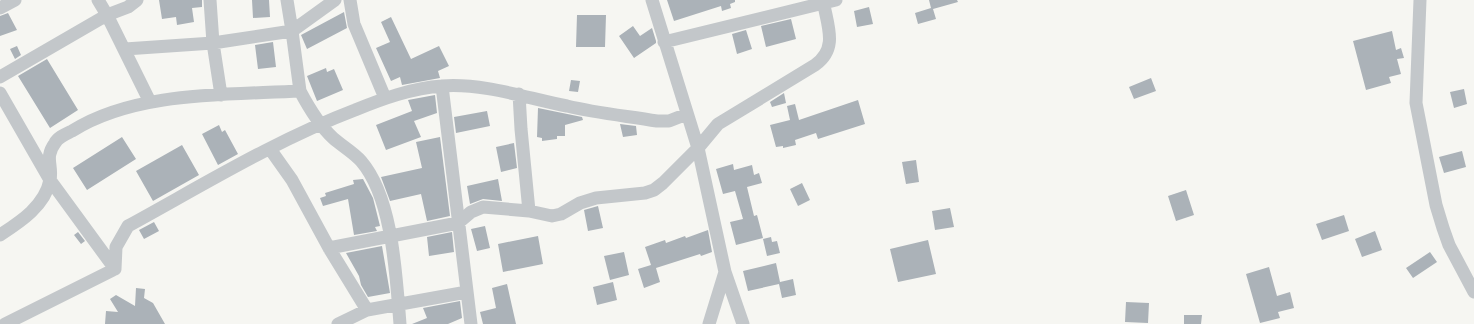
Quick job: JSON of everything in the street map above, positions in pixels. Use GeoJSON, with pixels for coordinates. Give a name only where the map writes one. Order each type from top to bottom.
{"type":"FeatureCollection","features":[{"type":"Feature","properties":{"kind":"street"},"geometry":{"type":"LineString","coordinates":[[0,8],[15,0]]}},
{"type":"Feature","properties":{"kind":"street"},"geometry":{"type":"LineString","coordinates":[[98,0],[125,49],[150,102]]}},
{"type":"Feature","properties":{"kind":"street"},"geometry":{"type":"LineString","coordinates":[[0,77],[107,15],[128,7],[137,0]]}},
{"type":"Feature","properties":{"kind":"street"},"geometry":{"type":"LineString","coordinates":[[210,0],[221,95]]}},
{"type":"Feature","properties":{"kind":"street"},"geometry":{"type":"LineString","coordinates":[[287,0],[300,91],[320,124],[333,138],[361,161],[375,182],[384,204],[390,237],[400,324]]}},
{"type":"Feature","properties":{"kind":"street"},"geometry":{"type":"LineString","coordinates":[[125,49],[214,43],[292,30],[336,0]]}},
{"type":"Feature","properties":{"kind":"street"},"geometry":{"type":"LineString","coordinates":[[350,0],[354,24],[385,98]]}},
{"type":"Feature","properties":{"kind":"street"},"geometry":{"type":"LineString","coordinates":[[652,0],[698,148],[725,272],[743,324]]}},
{"type":"Feature","properties":{"kind":"street"},"geometry":{"type":"LineString","coordinates":[[1420,0],[1415,92],[1419,119],[1448,245],[1474,292]]}},
{"type":"Feature","properties":{"kind":"street"},"geometry":{"type":"LineString","coordinates":[[329,248],[458,223],[471,212],[483,207],[529,211],[552,216],[561,214],[580,203],[596,198],[650,192],[664,183],[698,148],[713,128],[826,57],[830,46],[828,1],[664,42]]}},
{"type":"Feature","properties":{"kind":"street"},"geometry":{"type":"LineString","coordinates":[[442,86],[471,324]]}},
{"type":"Feature","properties":{"kind":"street"},"geometry":{"type":"LineString","coordinates":[[115,269],[116,247],[128,226],[270,149],[320,124],[385,98],[442,86],[476,87],[519,94],[567,106],[657,121],[669,121],[687,114]]}},
{"type":"Feature","properties":{"kind":"street"},"geometry":{"type":"LineString","coordinates":[[0,235],[25,219],[41,201],[50,180],[49,152],[56,140],[89,120],[150,102],[221,95],[300,91]]}},
{"type":"Feature","properties":{"kind":"street"},"geometry":{"type":"LineString","coordinates":[[0,93],[50,180],[115,269]]}},
{"type":"Feature","properties":{"kind":"street"},"geometry":{"type":"LineString","coordinates":[[519,94],[529,211]]}},
{"type":"Feature","properties":{"kind":"street"},"geometry":{"type":"LineString","coordinates":[[270,149],[292,180],[329,248],[367,310]]}},
{"type":"Feature","properties":{"kind":"street"},"geometry":{"type":"LineString","coordinates":[[5,324],[115,269]]}},
{"type":"Feature","properties":{"kind":"street"},"geometry":{"type":"LineString","coordinates":[[710,324],[725,272]]}},
{"type":"Feature","properties":{"kind":"street"},"geometry":{"type":"LineString","coordinates":[[338,324],[367,310],[467,292]]}},
{"type":"Feature","properties":{"kind":"building"},"geometry":{"type":"Polygon","coordinates":[[[159,0],[202,0],[202,7],[192,8],[194,22],[177,25],[176,17],[162,19],[159,0]]]}},
{"type":"Feature","properties":{"kind":"building"},"geometry":{"type":"Polygon","coordinates":[[[252,0],[269,0],[270,17],[253,18],[252,0]]]}},
{"type":"Feature","properties":{"kind":"building"},"geometry":{"type":"Polygon","coordinates":[[[667,0],[735,0],[735,2],[730,4],[731,8],[722,11],[721,6],[674,21],[667,0]]]}},
{"type":"Feature","properties":{"kind":"building"},"geometry":{"type":"Polygon","coordinates":[[[929,0],[957,0],[958,2],[933,9],[936,19],[918,24],[915,13],[931,8],[929,0]]]}},
{"type":"Feature","properties":{"kind":"building"},"geometry":{"type":"Polygon","coordinates":[[[869,7],[873,24],[857,27],[854,11],[869,7]]]}},
{"type":"Feature","properties":{"kind":"building"},"geometry":{"type":"Polygon","coordinates":[[[344,12],[347,28],[307,49],[301,35],[344,12]]]}},
{"type":"Feature","properties":{"kind":"building"},"geometry":{"type":"Polygon","coordinates":[[[8,13],[17,30],[0,36],[0,16],[8,13]]]}},
{"type":"Feature","properties":{"kind":"building"},"geometry":{"type":"Polygon","coordinates":[[[577,15],[606,15],[605,47],[576,47],[577,15]]]}},
{"type":"Feature","properties":{"kind":"building"},"geometry":{"type":"Polygon","coordinates":[[[391,17],[411,59],[439,46],[449,66],[438,71],[440,78],[402,85],[400,77],[391,81],[376,48],[390,42],[381,22],[391,17]]]}},
{"type":"Feature","properties":{"kind":"building"},"geometry":{"type":"Polygon","coordinates":[[[791,19],[796,39],[766,47],[761,26],[791,19]]]}},
{"type":"Feature","properties":{"kind":"building"},"geometry":{"type":"Polygon","coordinates":[[[633,26],[640,36],[652,28],[656,41],[656,43],[634,58],[619,36],[633,26]]]}},
{"type":"Feature","properties":{"kind":"building"},"geometry":{"type":"Polygon","coordinates":[[[746,30],[752,49],[737,54],[732,34],[746,30]]]}},
{"type":"Feature","properties":{"kind":"building"},"geometry":{"type":"Polygon","coordinates":[[[1392,31],[1396,50],[1401,48],[1404,58],[1397,59],[1401,74],[1389,77],[1391,83],[1366,90],[1353,41],[1392,31]]]}},
{"type":"Feature","properties":{"kind":"building"},"geometry":{"type":"Polygon","coordinates":[[[273,42],[276,67],[258,69],[255,45],[273,42]]]}},
{"type":"Feature","properties":{"kind":"building"},"geometry":{"type":"Polygon","coordinates":[[[17,46],[21,55],[15,59],[10,49],[17,46]]]}},
{"type":"Feature","properties":{"kind":"building"},"geometry":{"type":"Polygon","coordinates":[[[47,59],[78,110],[50,128],[18,76],[47,59]]]}},
{"type":"Feature","properties":{"kind":"building"},"geometry":{"type":"Polygon","coordinates":[[[326,68],[327,72],[334,69],[343,90],[317,101],[307,76],[326,68]]]}},
{"type":"Feature","properties":{"kind":"building"},"geometry":{"type":"Polygon","coordinates":[[[1151,78],[1156,91],[1134,99],[1129,87],[1151,78]]]}},
{"type":"Feature","properties":{"kind":"building"},"geometry":{"type":"Polygon","coordinates":[[[571,80],[580,81],[578,92],[569,91],[571,80]]]}},
{"type":"Feature","properties":{"kind":"building"},"geometry":{"type":"Polygon","coordinates":[[[1464,89],[1467,104],[1454,108],[1450,92],[1464,89]]]}},
{"type":"Feature","properties":{"kind":"building"},"geometry":{"type":"Polygon","coordinates":[[[784,93],[786,103],[772,107],[770,102],[784,93]]]}},
{"type":"Feature","properties":{"kind":"building"},"geometry":{"type":"Polygon","coordinates":[[[435,95],[437,113],[414,121],[421,137],[386,150],[376,125],[412,111],[408,100],[435,95]]]}},
{"type":"Feature","properties":{"kind":"building"},"geometry":{"type":"Polygon","coordinates":[[[858,100],[865,124],[818,139],[816,133],[795,140],[796,145],[783,148],[783,146],[776,147],[770,125],[790,120],[787,106],[795,104],[799,120],[858,100]]]}},
{"type":"Feature","properties":{"kind":"building"},"geometry":{"type":"Polygon","coordinates":[[[538,108],[582,117],[583,120],[565,125],[565,136],[557,136],[557,139],[542,141],[542,138],[537,137],[538,108]]]}},
{"type":"Feature","properties":{"kind":"building"},"geometry":{"type":"Polygon","coordinates":[[[487,111],[490,126],[456,133],[454,117],[487,111]]]}},
{"type":"Feature","properties":{"kind":"building"},"geometry":{"type":"Polygon","coordinates":[[[620,124],[636,126],[637,135],[623,137],[620,124]]]}},
{"type":"Feature","properties":{"kind":"building"},"geometry":{"type":"Polygon","coordinates":[[[219,125],[222,132],[225,130],[238,154],[218,165],[202,134],[219,125]]]}},
{"type":"Feature","properties":{"kind":"building"},"geometry":{"type":"Polygon","coordinates":[[[122,137],[136,159],[87,190],[73,168],[122,137]]]}},
{"type":"Feature","properties":{"kind":"building"},"geometry":{"type":"Polygon","coordinates":[[[440,137],[450,216],[427,221],[421,194],[390,201],[381,177],[422,168],[416,142],[440,137]]]}},
{"type":"Feature","properties":{"kind":"building"},"geometry":{"type":"Polygon","coordinates":[[[514,143],[517,168],[501,172],[496,147],[514,143]]]}},
{"type":"Feature","properties":{"kind":"building"},"geometry":{"type":"Polygon","coordinates":[[[182,145],[199,175],[153,201],[136,171],[182,145]]]}},
{"type":"Feature","properties":{"kind":"building"},"geometry":{"type":"Polygon","coordinates":[[[1462,151],[1466,167],[1444,173],[1439,157],[1462,151]]]}},
{"type":"Feature","properties":{"kind":"building"},"geometry":{"type":"Polygon","coordinates":[[[916,160],[919,182],[906,184],[902,162],[916,160]]]}},
{"type":"Feature","properties":{"kind":"building"},"geometry":{"type":"Polygon","coordinates":[[[733,164],[734,170],[752,165],[754,175],[759,173],[762,183],[747,187],[754,216],[757,215],[763,238],[736,245],[730,222],[743,219],[735,191],[723,194],[716,169],[733,164]]]}},
{"type":"Feature","properties":{"kind":"building"},"geometry":{"type":"Polygon","coordinates":[[[363,179],[373,198],[380,226],[375,227],[377,231],[354,235],[348,199],[323,206],[320,198],[326,196],[325,193],[354,184],[353,180],[363,179]]]}},
{"type":"Feature","properties":{"kind":"building"},"geometry":{"type":"Polygon","coordinates":[[[498,179],[502,201],[483,199],[470,204],[467,186],[498,179]]]}},
{"type":"Feature","properties":{"kind":"building"},"geometry":{"type":"Polygon","coordinates":[[[802,183],[810,200],[798,206],[790,189],[802,183]]]}},
{"type":"Feature","properties":{"kind":"building"},"geometry":{"type":"Polygon","coordinates":[[[1186,190],[1194,215],[1176,221],[1168,196],[1186,190]]]}},
{"type":"Feature","properties":{"kind":"building"},"geometry":{"type":"Polygon","coordinates":[[[598,206],[603,228],[588,231],[584,210],[598,206]]]}},
{"type":"Feature","properties":{"kind":"building"},"geometry":{"type":"Polygon","coordinates":[[[950,208],[954,227],[935,230],[932,211],[950,208]]]}},
{"type":"Feature","properties":{"kind":"building"},"geometry":{"type":"Polygon","coordinates":[[[1344,215],[1349,231],[1322,240],[1316,224],[1344,215]]]}},
{"type":"Feature","properties":{"kind":"building"},"geometry":{"type":"Polygon","coordinates":[[[154,222],[159,231],[144,239],[139,230],[154,222]]]}},
{"type":"Feature","properties":{"kind":"building"},"geometry":{"type":"Polygon","coordinates":[[[485,226],[490,248],[477,251],[471,229],[485,226]]]}},
{"type":"Feature","properties":{"kind":"building"},"geometry":{"type":"Polygon","coordinates":[[[708,230],[712,252],[701,256],[700,254],[656,268],[660,282],[644,288],[638,269],[651,265],[645,247],[665,240],[666,243],[685,236],[686,238],[708,230]]]}},
{"type":"Feature","properties":{"kind":"building"},"geometry":{"type":"Polygon","coordinates":[[[1375,231],[1382,250],[1362,257],[1355,239],[1375,231]]]}},
{"type":"Feature","properties":{"kind":"building"},"geometry":{"type":"Polygon","coordinates":[[[78,232],[85,241],[81,244],[74,235],[78,232]]]}},
{"type":"Feature","properties":{"kind":"building"},"geometry":{"type":"Polygon","coordinates":[[[452,232],[454,252],[429,256],[427,237],[452,232]]]}},
{"type":"Feature","properties":{"kind":"building"},"geometry":{"type":"Polygon","coordinates":[[[538,236],[543,264],[503,272],[498,244],[538,236]]]}},
{"type":"Feature","properties":{"kind":"building"},"geometry":{"type":"Polygon","coordinates":[[[771,237],[772,242],[777,241],[780,253],[767,256],[763,239],[771,237]]]}},
{"type":"Feature","properties":{"kind":"building"},"geometry":{"type":"Polygon","coordinates":[[[928,240],[936,274],[898,282],[890,249],[928,240]]]}},
{"type":"Feature","properties":{"kind":"building"},"geometry":{"type":"Polygon","coordinates":[[[382,246],[390,293],[368,297],[361,285],[359,276],[346,253],[382,246]]]}},
{"type":"Feature","properties":{"kind":"building"},"geometry":{"type":"Polygon","coordinates":[[[624,252],[629,275],[610,280],[604,256],[624,252]]]}},
{"type":"Feature","properties":{"kind":"building"},"geometry":{"type":"Polygon","coordinates":[[[1430,252],[1437,262],[1413,278],[1406,268],[1430,252]]]}},
{"type":"Feature","properties":{"kind":"building"},"geometry":{"type":"Polygon","coordinates":[[[776,263],[780,282],[793,279],[796,295],[782,298],[779,284],[748,291],[743,271],[776,263]]]}},
{"type":"Feature","properties":{"kind":"building"},"geometry":{"type":"Polygon","coordinates":[[[1269,267],[1277,296],[1290,292],[1294,308],[1278,312],[1280,318],[1260,323],[1246,274],[1269,267]]]}},
{"type":"Feature","properties":{"kind":"building"},"geometry":{"type":"Polygon","coordinates":[[[613,282],[617,300],[597,305],[593,287],[613,282]]]}},
{"type":"Feature","properties":{"kind":"building"},"geometry":{"type":"Polygon","coordinates":[[[507,284],[516,324],[483,324],[480,312],[496,308],[492,288],[507,284]]]}},
{"type":"Feature","properties":{"kind":"building"},"geometry":{"type":"Polygon","coordinates":[[[136,288],[145,289],[144,298],[153,303],[165,324],[105,324],[106,311],[118,312],[110,299],[116,295],[135,306],[136,288]]]}},
{"type":"Feature","properties":{"kind":"building"},"geometry":{"type":"Polygon","coordinates":[[[460,301],[462,318],[448,324],[412,324],[427,318],[423,308],[460,301]]]}},
{"type":"Feature","properties":{"kind":"building"},"geometry":{"type":"Polygon","coordinates":[[[1126,302],[1149,303],[1148,323],[1125,322],[1126,302]]]}},
{"type":"Feature","properties":{"kind":"building"},"geometry":{"type":"Polygon","coordinates":[[[1184,315],[1202,315],[1201,324],[1184,324],[1184,315]]]}}]}
